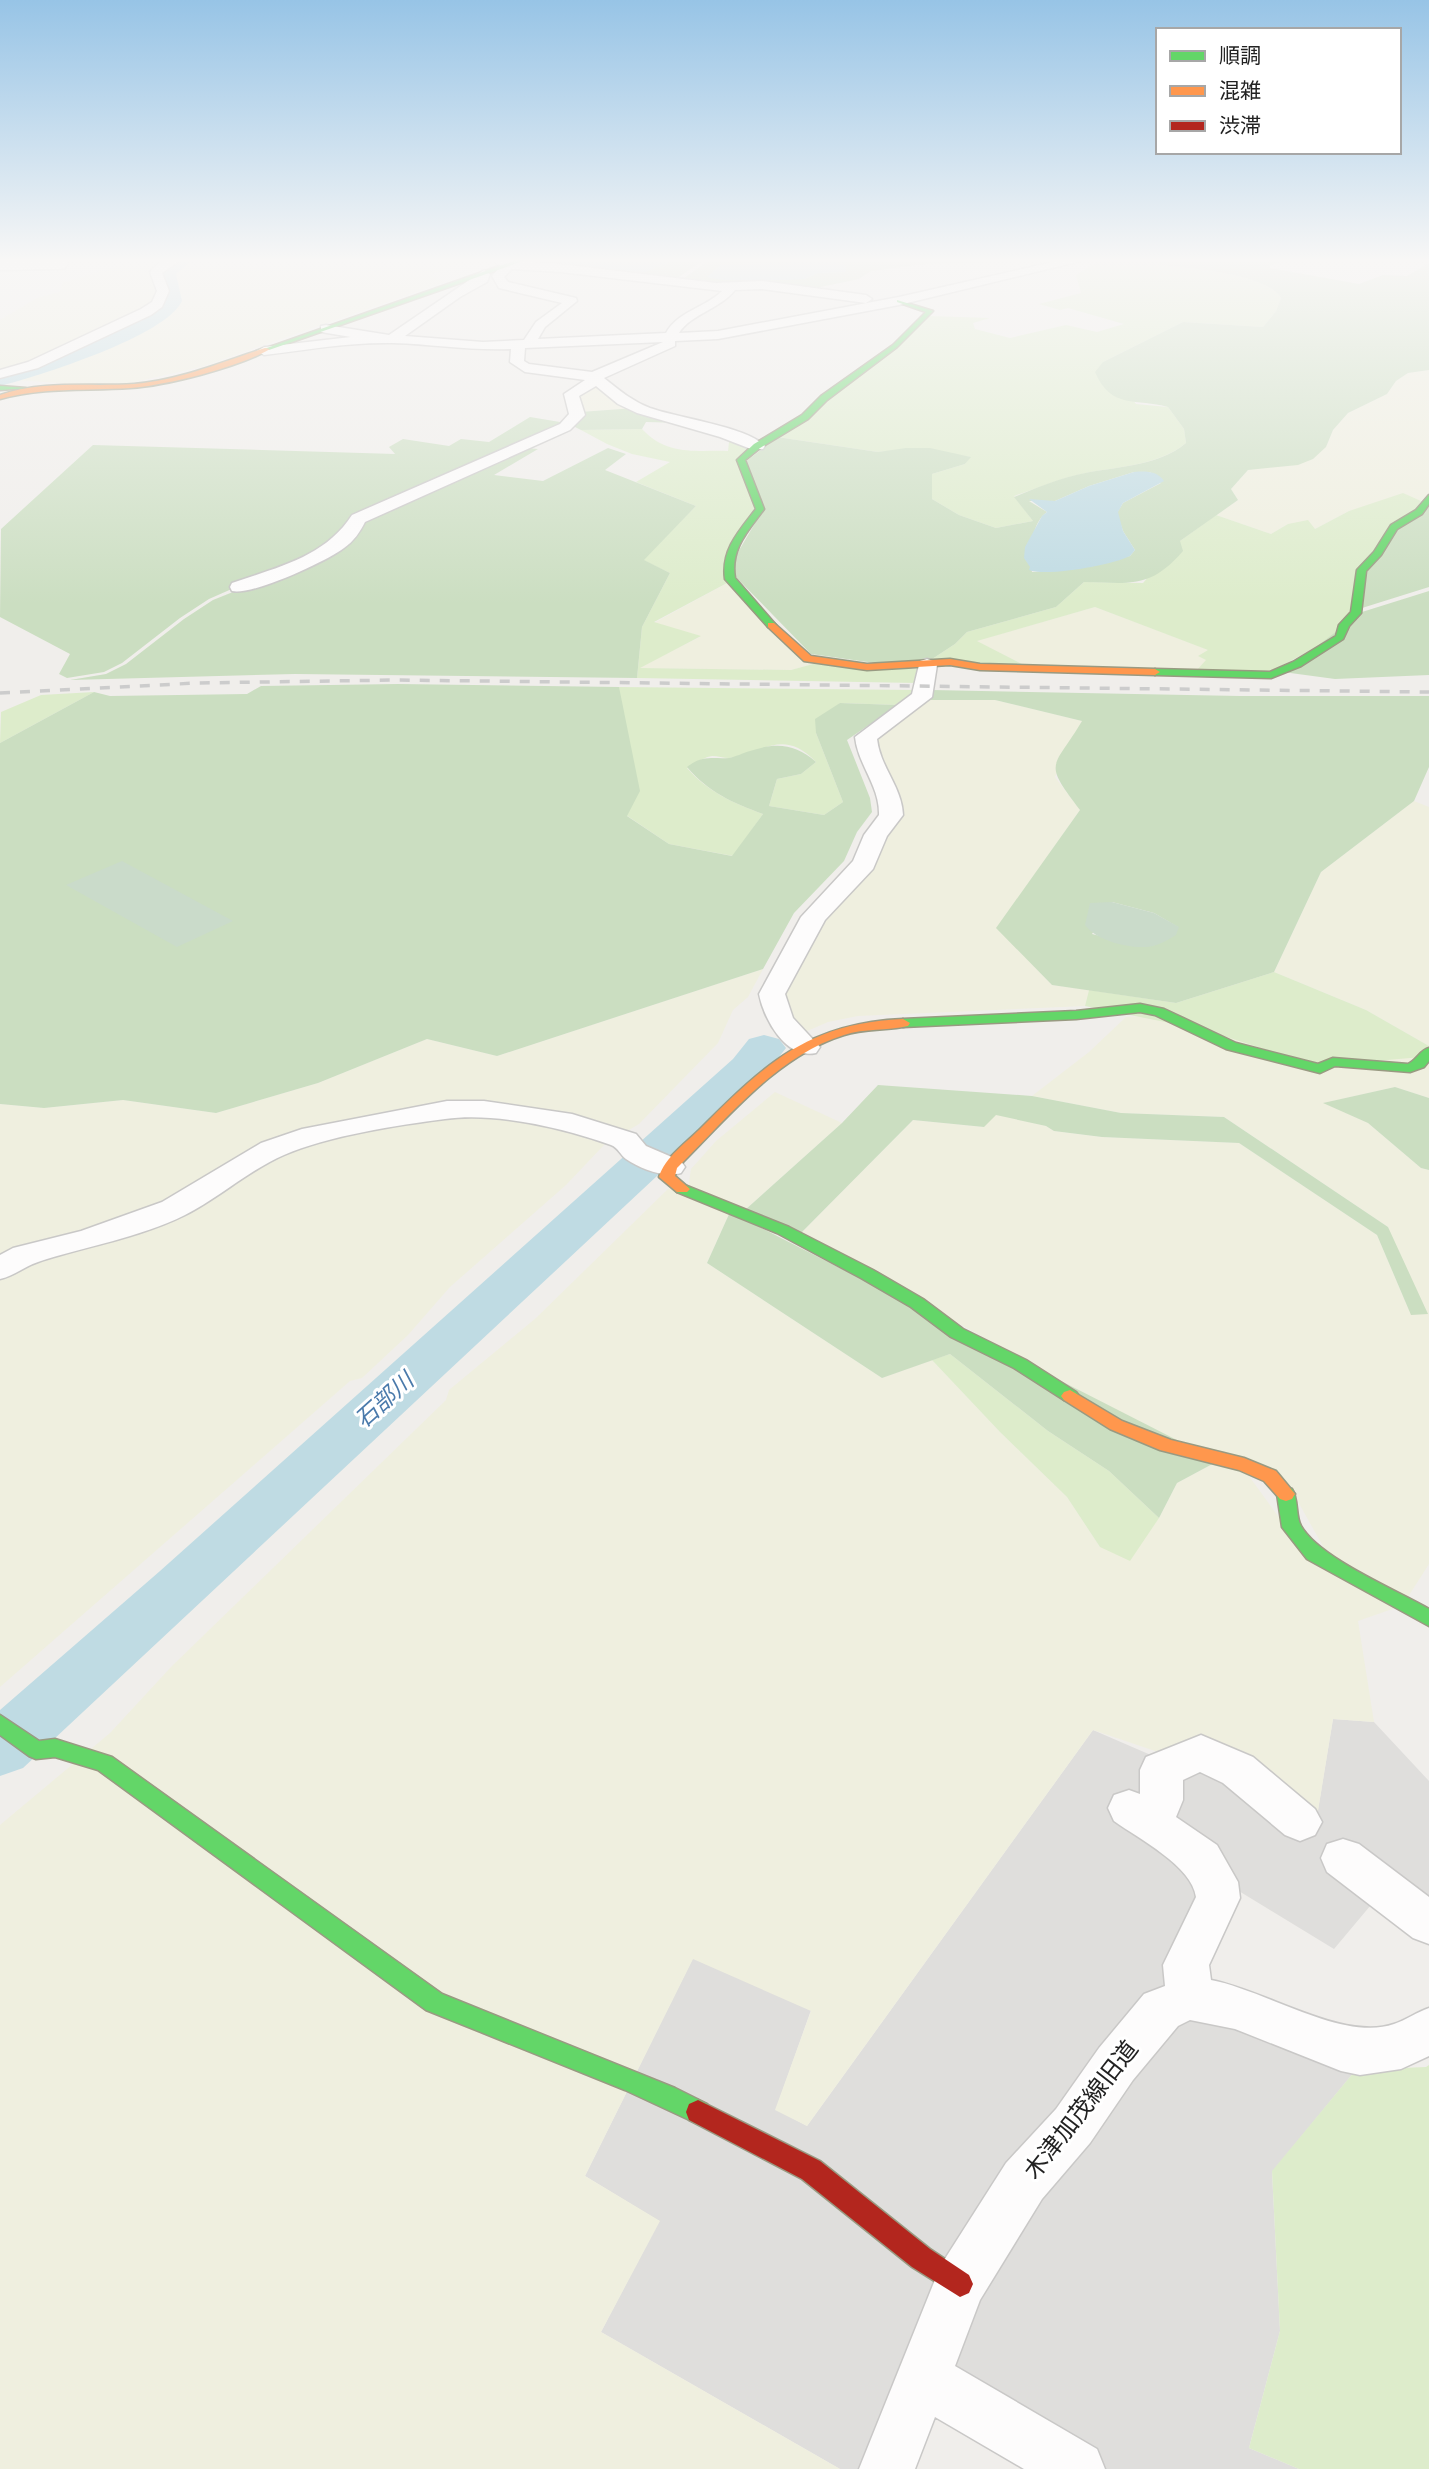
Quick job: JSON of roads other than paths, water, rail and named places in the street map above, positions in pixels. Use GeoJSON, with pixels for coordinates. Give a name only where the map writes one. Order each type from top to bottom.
{"type":"FeatureCollection","features":[{"type":"Feature","properties":{"kind":"street"},"geometry":{"type":"LineString","coordinates":[[5,387],[21,374]]}},
{"type":"Feature","properties":{"kind":"street"},"geometry":{"type":"LineString","coordinates":[[5,387],[89,388],[160,382],[194,374]]}},
{"type":"Feature","properties":{"kind":"street"},"geometry":{"type":"LineString","coordinates":[[569,374],[596,378],[634,406],[678,421],[729,433],[757,446]]}},
{"type":"Feature","properties":{"kind":"street"},"geometry":{"type":"LineString","coordinates":[[239,587],[335,547],[349,537],[358,519],[565,427],[577,415],[571,394],[605,374]]}},
{"type":"Feature","properties":{"kind":"street"},"geometry":{"type":"LineString","coordinates":[[856,374],[824,398],[805,417],[757,446],[743,457],[741,463],[758,496],[760,509],[725,560],[730,579],[788,643],[808,659],[852,667],[950,662],[980,667],[1271,675],[1297,664],[1340,638],[1344,625],[1356,613],[1362,570],[1399,523],[1419,512],[1429,498]]}},
{"type":"Feature","properties":{"kind":"street"},"geometry":{"type":"LineString","coordinates":[[806,1047],[781,1021],[772,994],[814,917],[864,864],[876,835],[891,815],[889,797],[867,749],[866,737],[901,715],[922,697],[927,665]]}},
{"type":"Feature","properties":{"kind":"street"},"geometry":{"type":"LineString","coordinates":[[656,1161],[756,1081],[806,1047],[838,1031],[865,1025],[1076,1015],[1140,1008],[1160,1012],[1215,1041],[1321,1069],[1334,1062],[1410,1068],[1419,1064],[1429,1052]]}},
{"type":"Feature","properties":{"kind":"street"},"geometry":{"type":"LineString","coordinates":[[0,1269],[24,1255],[91,1238],[173,1209],[272,1149],[312,1135],[447,1110],[484,1110],[562,1120],[626,1140],[656,1161],[667,1177],[684,1191],[783,1230],[867,1274],[917,1303],[957,1333],[1020,1364],[1115,1425],[1148,1439],[1244,1465],[1270,1476],[1285,1492],[1291,1527],[1314,1554],[1429,1618]]}},
{"type":"Feature","properties":{"kind":"street"},"geometry":{"type":"LineString","coordinates":[[0,1724],[36,1750],[55,1748],[105,1763],[434,2001],[491,2028],[670,2097],[811,2170],[921,2258],[960,2284]]}},
{"type":"Feature","properties":{"kind":"street"},"geometry":{"type":"LineString","coordinates":[[1300,1822],[1238,1770],[1202,1754],[1161,1770],[1162,1800],[1140,1816],[1201,1859],[1216,1882],[1218,1898],[1186,1965],[1189,1998],[1236,2007],[1341,2048],[1360,2052],[1401,2046],[1429,2030]]}},
{"type":"Feature","properties":{"kind":"street"},"geometry":{"type":"LineString","coordinates":[[1343,1858],[1429,1924]]}},
{"type":"Feature","properties":{"kind":"street","name":"木津加茂線旧道"},"geometry":{"type":"LineString","coordinates":[[887,2469],[960,2284],[1024,2181],[1073,2126],[1116,2064],[1161,2010],[1189,1998]]}},
{"type":"Feature","properties":{"kind":"street"},"geometry":{"type":"LineString","coordinates":[[922,2378],[1077,2469]]}},
{"type":"Feature","properties":{"kind":"water"},"geometry":{"type":"Polygon","coordinates":[[[1134,472],[1151,472],[1164,481],[1123,503],[1118,512],[1123,531],[1135,550],[1130,556],[1080,569],[1050,572],[1029,570],[1024,558],[1025,547],[1042,516],[1047,512],[1029,499],[1055,501],[1089,486],[1134,472]]]}},
{"type":"Feature","properties":{"kind":"waterway"},"geometry":{"type":"LineString","coordinates":[[0,379],[15,374]]}},
{"type":"Feature","properties":{"kind":"waterway","name":"石部川"},"geometry":{"type":"LineString","coordinates":[[0,1749],[748,1068],[764,1048]]}},
{"type":"Feature","properties":{"kind":"railway"},"geometry":{"type":"LineString","coordinates":[[0,693],[197,683],[395,680],[1429,692]]}}]}
